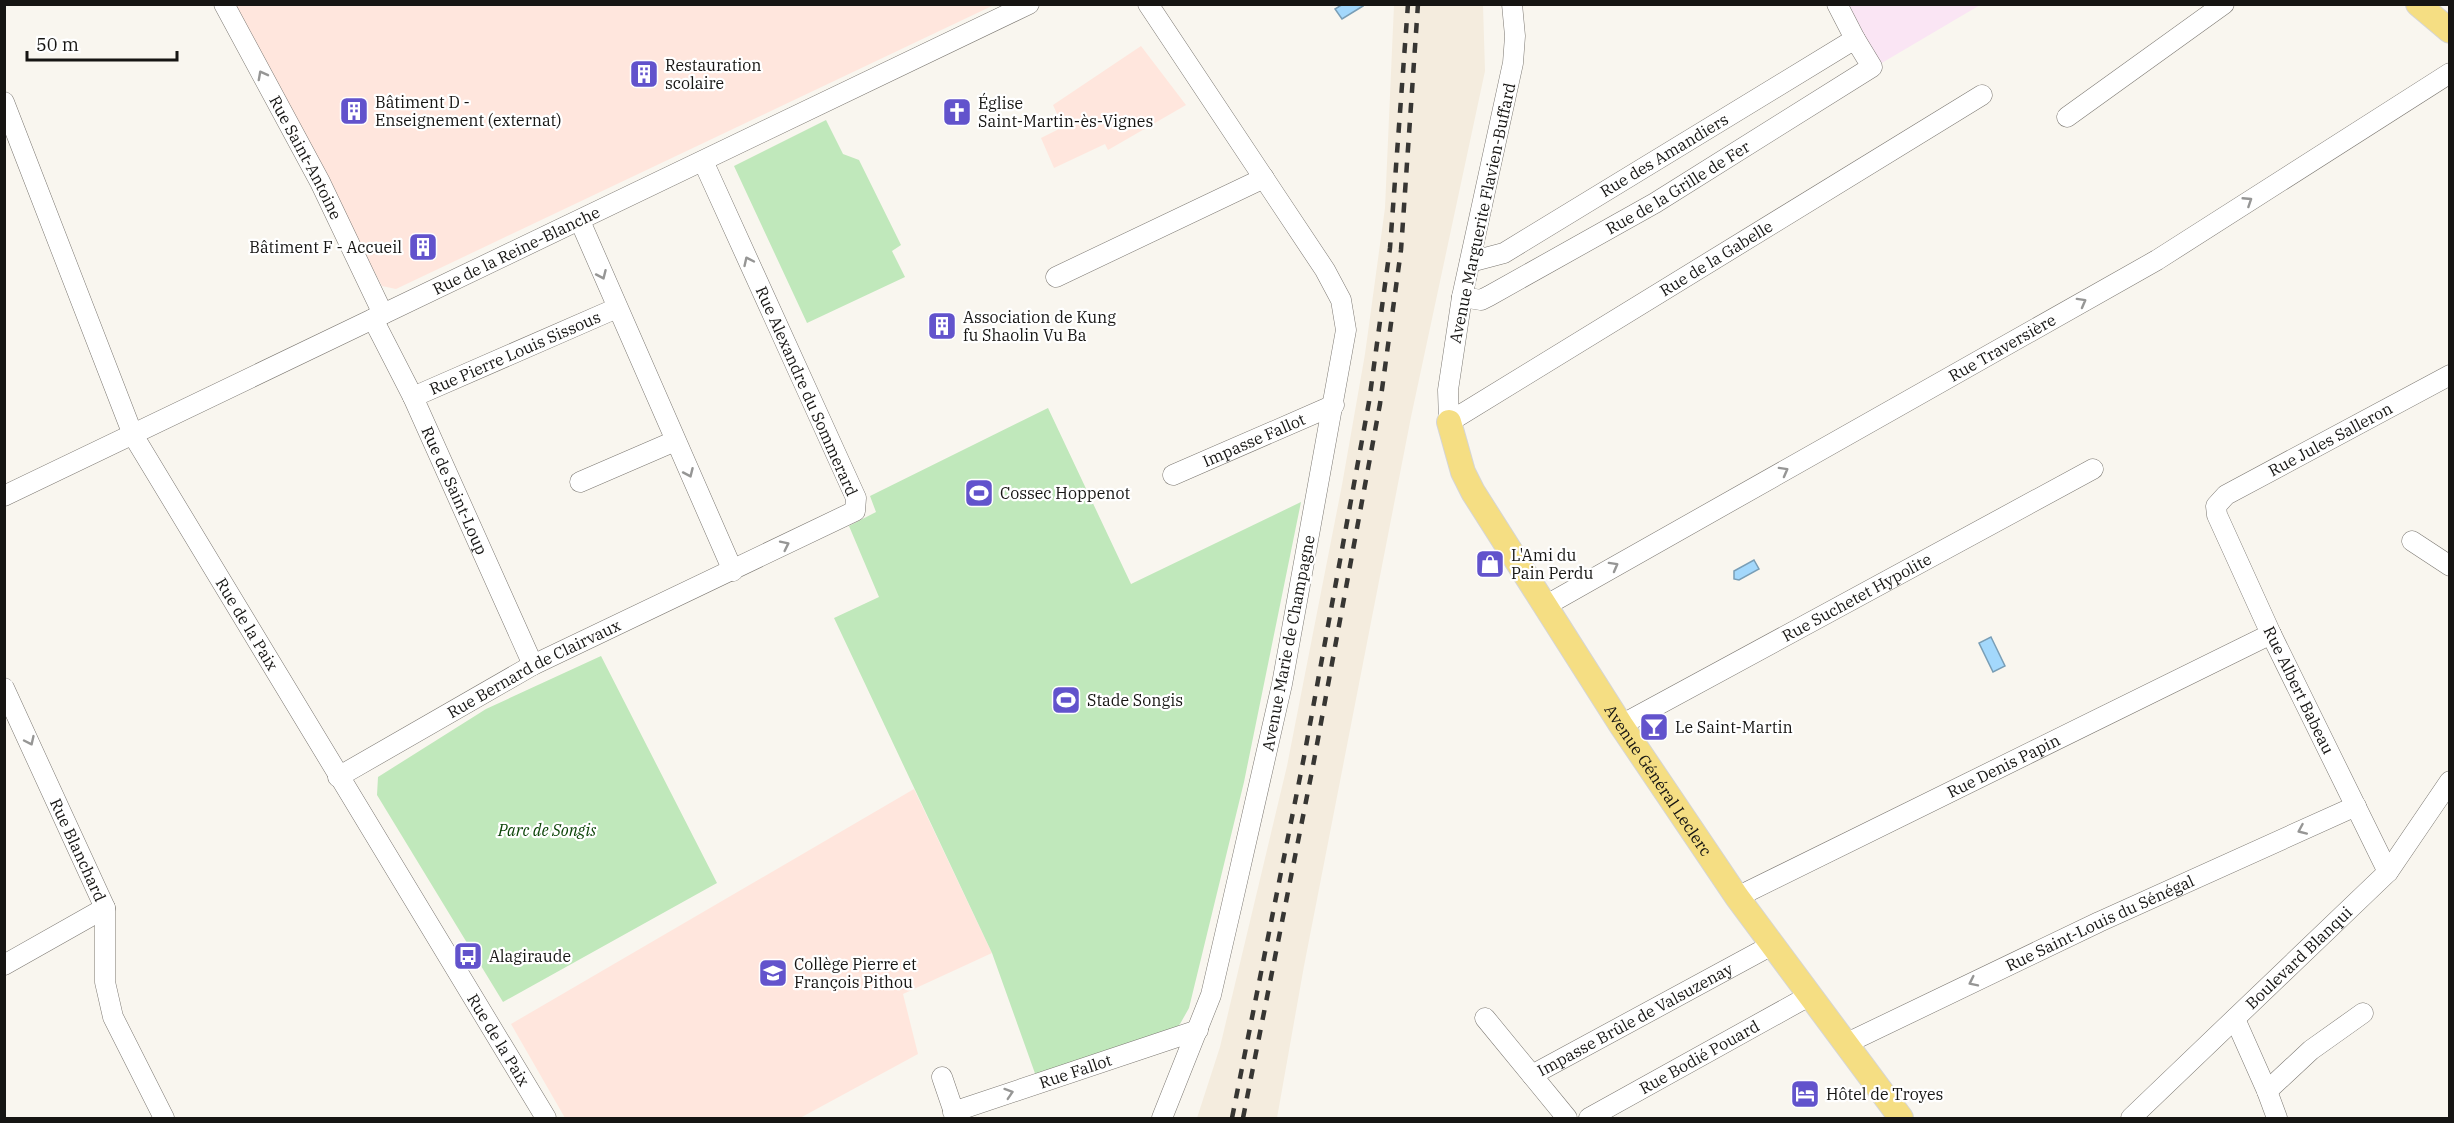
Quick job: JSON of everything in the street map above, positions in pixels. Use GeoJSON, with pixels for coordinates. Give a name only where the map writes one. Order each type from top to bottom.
{"type":"FeatureCollection","features":[{"type":"Feature","properties":{"kind":"main road"},"geometry":{"type":"LineString","coordinates":[[2418,4],[2450,31]]}},
{"type":"Feature","properties":{"kind":"main road","name":"Avenue Général Leclerc"},"geometry":{"type":"LineString","coordinates":[[1449,422],[1463,472],[1473,492],[1621,725],[1737,897],[1900,1119]]}},
{"type":"Feature","properties":{"kind":"street","name":"Rue Saint-Antoine"},"geometry":{"type":"LineString","coordinates":[[224,4],[320,182],[378,316]]}},
{"type":"Feature","properties":{"kind":"street","name":"Rue de la Reine-Blanche"},"geometry":{"type":"LineString","coordinates":[[4,496],[1029,4]]}},
{"type":"Feature","properties":{"kind":"street","name":"Avenue Marie de Champagne"},"geometry":{"type":"LineString","coordinates":[[1148,4],[1325,270],[1341,300],[1346,330],[1282,684],[1211,994],[1162,1119]]}},
{"type":"Feature","properties":{"kind":"street","name":"Avenue Marguerite Flavien-Buffard"},"geometry":{"type":"LineString","coordinates":[[1449,422],[1448,390],[1462,297],[1513,63],[1515,36],[1512,4]]}},
{"type":"Feature","properties":{"kind":"street"},"geometry":{"type":"LineString","coordinates":[[1837,4],[1859,45]]}},
{"type":"Feature","properties":{"kind":"street"},"geometry":{"type":"LineString","coordinates":[[2067,117],[2224,4]]}},
{"type":"Feature","properties":{"kind":"street","name":"Rue des Amandiers"},"geometry":{"type":"LineString","coordinates":[[1470,262],[1504,253],[1859,45]]}},
{"type":"Feature","properties":{"kind":"street","name":"Rue de la Grille de Fer"},"geometry":{"type":"LineString","coordinates":[[1462,297],[1481,300],[1655,203],[1872,67],[1859,45]]}},
{"type":"Feature","properties":{"kind":"street","name":"Rue Traversière"},"geometry":{"type":"LineString","coordinates":[[1545,606],[2157,260],[2450,73]]}},
{"type":"Feature","properties":{"kind":"street","name":"Rue de la Gabelle"},"geometry":{"type":"LineString","coordinates":[[1449,422],[1982,95]]}},
{"type":"Feature","properties":{"kind":"street","name":"Rue de la Paix"},"geometry":{"type":"LineString","coordinates":[[4,102],[133,435],[546,1119]]}},
{"type":"Feature","properties":{"kind":"street","name":"Rue Alexandre du Sommerard"},"geometry":{"type":"LineString","coordinates":[[703,161],[856,498],[857,506],[855,511],[733,571]]}},
{"type":"Feature","properties":{"kind":"street"},"geometry":{"type":"LineString","coordinates":[[1056,277],[1264,178]]}},
{"type":"Feature","properties":{"kind":"street"},"geometry":{"type":"LineString","coordinates":[[580,221],[733,571]]}},
{"type":"Feature","properties":{"kind":"street","name":"Rue Pierre Louis Sissous"},"geometry":{"type":"LineString","coordinates":[[413,397],[617,308]]}},
{"type":"Feature","properties":{"kind":"street","name":"Rue de Saint-Loup"},"geometry":{"type":"LineString","coordinates":[[378,316],[533,666]]}},
{"type":"Feature","properties":{"kind":"street","name":"Rue Jules Salleron"},"geometry":{"type":"LineString","coordinates":[[2216,506],[2226,495],[2450,375]]}},
{"type":"Feature","properties":{"kind":"street","name":"Impasse Fallot"},"geometry":{"type":"LineString","coordinates":[[1173,475],[1334,405]]}},
{"type":"Feature","properties":{"kind":"street"},"geometry":{"type":"LineString","coordinates":[[580,482],[675,441]]}},
{"type":"Feature","properties":{"kind":"street","name":"Rue Suchetet Hypolite"},"geometry":{"type":"LineString","coordinates":[[1621,725],[2093,469]]}},
{"type":"Feature","properties":{"kind":"street","name":"Rue Albert Babeau"},"geometry":{"type":"LineString","coordinates":[[2216,506],[2217,515],[2271,634],[2388,872]]}},
{"type":"Feature","properties":{"kind":"street"},"geometry":{"type":"LineString","coordinates":[[2412,540],[2450,566]]}},
{"type":"Feature","properties":{"kind":"street","name":"Rue Bernard de Clairvaux"},"geometry":{"type":"LineString","coordinates":[[338,777],[533,666],[733,571]]}},
{"type":"Feature","properties":{"kind":"street","name":"Rue Denis Papin"},"geometry":{"type":"LineString","coordinates":[[1737,897],[2271,634]]}},
{"type":"Feature","properties":{"kind":"street","name":"Rue Blanchard"},"geometry":{"type":"LineString","coordinates":[[4,688],[105,908],[105,982],[113,1017],[164,1119]]}},
{"type":"Feature","properties":{"kind":"street","name":"Boulevard Blanqui"},"geometry":{"type":"LineString","coordinates":[[2131,1119],[2388,872],[2450,781]]}},
{"type":"Feature","properties":{"kind":"street","name":"Rue Saint-Louis du Sénégal"},"geometry":{"type":"LineString","coordinates":[[1845,1044],[2099,922],[2356,806]]}},
{"type":"Feature","properties":{"kind":"street"},"geometry":{"type":"LineString","coordinates":[[4,965],[105,908]]}},
{"type":"Feature","properties":{"kind":"street","name":"Impasse Brûle de Valsuzenay"},"geometry":{"type":"LineString","coordinates":[[1485,1018],[1532,1075],[1773,945]]}},
{"type":"Feature","properties":{"kind":"street","name":"Rue Bodié Pouard"},"geometry":{"type":"LineString","coordinates":[[1589,1119],[1809,996]]}},
{"type":"Feature","properties":{"kind":"street"},"geometry":{"type":"LineString","coordinates":[[2268,1091],[2311,1050],[2363,1013]]}},
{"type":"Feature","properties":{"kind":"street"},"geometry":{"type":"LineString","coordinates":[[2235,1020],[2268,1091],[2277,1119]]}},
{"type":"Feature","properties":{"kind":"street","name":"Rue Fallot"},"geometry":{"type":"LineString","coordinates":[[942,1077],[955,1115],[1198,1030]]}},
{"type":"Feature","properties":{"kind":"street"},"geometry":{"type":"LineString","coordinates":[[1532,1075],[1567,1119]]}},
{"type":"Feature","properties":{"kind":"shaded area"},"geometry":{"type":"Polygon","coordinates":[[[232,5],[994,5],[396,289],[382,286],[232,5]]]}},
{"type":"Feature","properties":{"kind":"shaded area"},"geometry":{"type":"Polygon","coordinates":[[[1394,5],[1483,5],[1485,71],[1411,417],[1304,966],[1277,1118],[1197,1118],[1220,1047],[1287,766],[1342,485],[1365,354],[1385,208],[1394,5]]]}},
{"type":"Feature","properties":{"kind":"shaded area"},"geometry":{"type":"Polygon","coordinates":[[[1844,5],[1980,5],[1880,64],[1844,5]]]}},
{"type":"Feature","properties":{"kind":"shaded area"},"geometry":{"type":"Polygon","coordinates":[[[1141,46],[1186,105],[1108,150],[1105,144],[1054,168],[1041,138],[1063,127],[1053,105],[1141,46]]]}},
{"type":"Feature","properties":{"kind":"shaded area","name":"Collège Pierre et François Pithou"},"geometry":{"type":"Polygon","coordinates":[[[914,789],[992,953],[903,994],[918,1054],[800,1118],[565,1118],[511,1024],[914,789]]]}},
{"type":"Feature","properties":{"kind":"green space"},"geometry":{"type":"Polygon","coordinates":[[[826,120],[843,154],[859,160],[901,245],[892,251],[905,277],[807,323],[734,166],[826,120]]]}},
{"type":"Feature","properties":{"kind":"green space","name":"Stade Songis"},"geometry":{"type":"Polygon","coordinates":[[[1048,408],[1131,584],[1301,502],[1244,782],[1189,1008],[1180,1024],[1170,1034],[1037,1079],[992,953],[834,618],[879,597],[849,526],[876,512],[870,496],[1048,408]]]}},
{"type":"Feature","properties":{"kind":"green space","name":"Parc de Songis"},"geometry":{"type":"Polygon","coordinates":[[[601,656],[717,883],[503,1002],[377,795],[378,777],[486,709],[601,656]]]}},
{"type":"Feature","properties":{"kind":"water"},"geometry":{"type":"Polygon","coordinates":[[[1343,4],[1363,6],[1342,19],[1335,9],[1343,4]]]}},
{"type":"Feature","properties":{"kind":"water"},"geometry":{"type":"Polygon","coordinates":[[[1754,560],[1759,569],[1739,580],[1734,579],[1734,571],[1754,560]]]}},
{"type":"Feature","properties":{"kind":"water"},"geometry":{"type":"Polygon","coordinates":[[[1991,637],[2005,666],[1993,672],[1979,643],[1991,637]]]}},
{"type":"Feature","properties":{"kind":"railway"},"geometry":{"type":"LineString","coordinates":[[1232,1118],[1304,757],[1369,402],[1390,248],[1408,4]]}},
{"type":"Feature","properties":{"kind":"railway"},"geometry":{"type":"LineString","coordinates":[[1243,1118],[1313,766],[1380,404],[1401,250],[1418,4]]}},
{"type":"Feature","properties":{"kind":"place","name":"Restauration scolaire"},"geometry":{"type":"Point","coordinates":[644,74]}},
{"type":"Feature","properties":{"kind":"place","name":"Bâtiment D - Enseignement (externat)"},"geometry":{"type":"Point","coordinates":[354,111]}},
{"type":"Feature","properties":{"kind":"place","name":"Église Saint-Martin-ès-Vignes"},"geometry":{"type":"Point","coordinates":[957,112]}},
{"type":"Feature","properties":{"kind":"place","name":"Bâtiment F - Accueil"},"geometry":{"type":"Point","coordinates":[423,247]}},
{"type":"Feature","properties":{"kind":"place","name":"Association de Kung fu Shaolin Vu Ba"},"geometry":{"type":"Point","coordinates":[942,326]}},
{"type":"Feature","properties":{"kind":"place","name":"Cossec Hoppenot"},"geometry":{"type":"Point","coordinates":[979,493]}},
{"type":"Feature","properties":{"kind":"place","name":"L'Ami du Pain Perdu"},"geometry":{"type":"Point","coordinates":[1490,564]}},
{"type":"Feature","properties":{"kind":"place","name":"Stade Songis"},"geometry":{"type":"Point","coordinates":[1066,700]}},
{"type":"Feature","properties":{"kind":"place","name":"Le Saint-Martin"},"geometry":{"type":"Point","coordinates":[1654,727]}},
{"type":"Feature","properties":{"kind":"place","name":"Alagiraude"},"geometry":{"type":"Point","coordinates":[468,956]}},
{"type":"Feature","properties":{"kind":"place","name":"Collège Pierre et François Pithou"},"geometry":{"type":"Point","coordinates":[773,973]}},
{"type":"Feature","properties":{"kind":"place","name":"Hôtel de Troyes"},"geometry":{"type":"Point","coordinates":[1805,1094]}}]}
